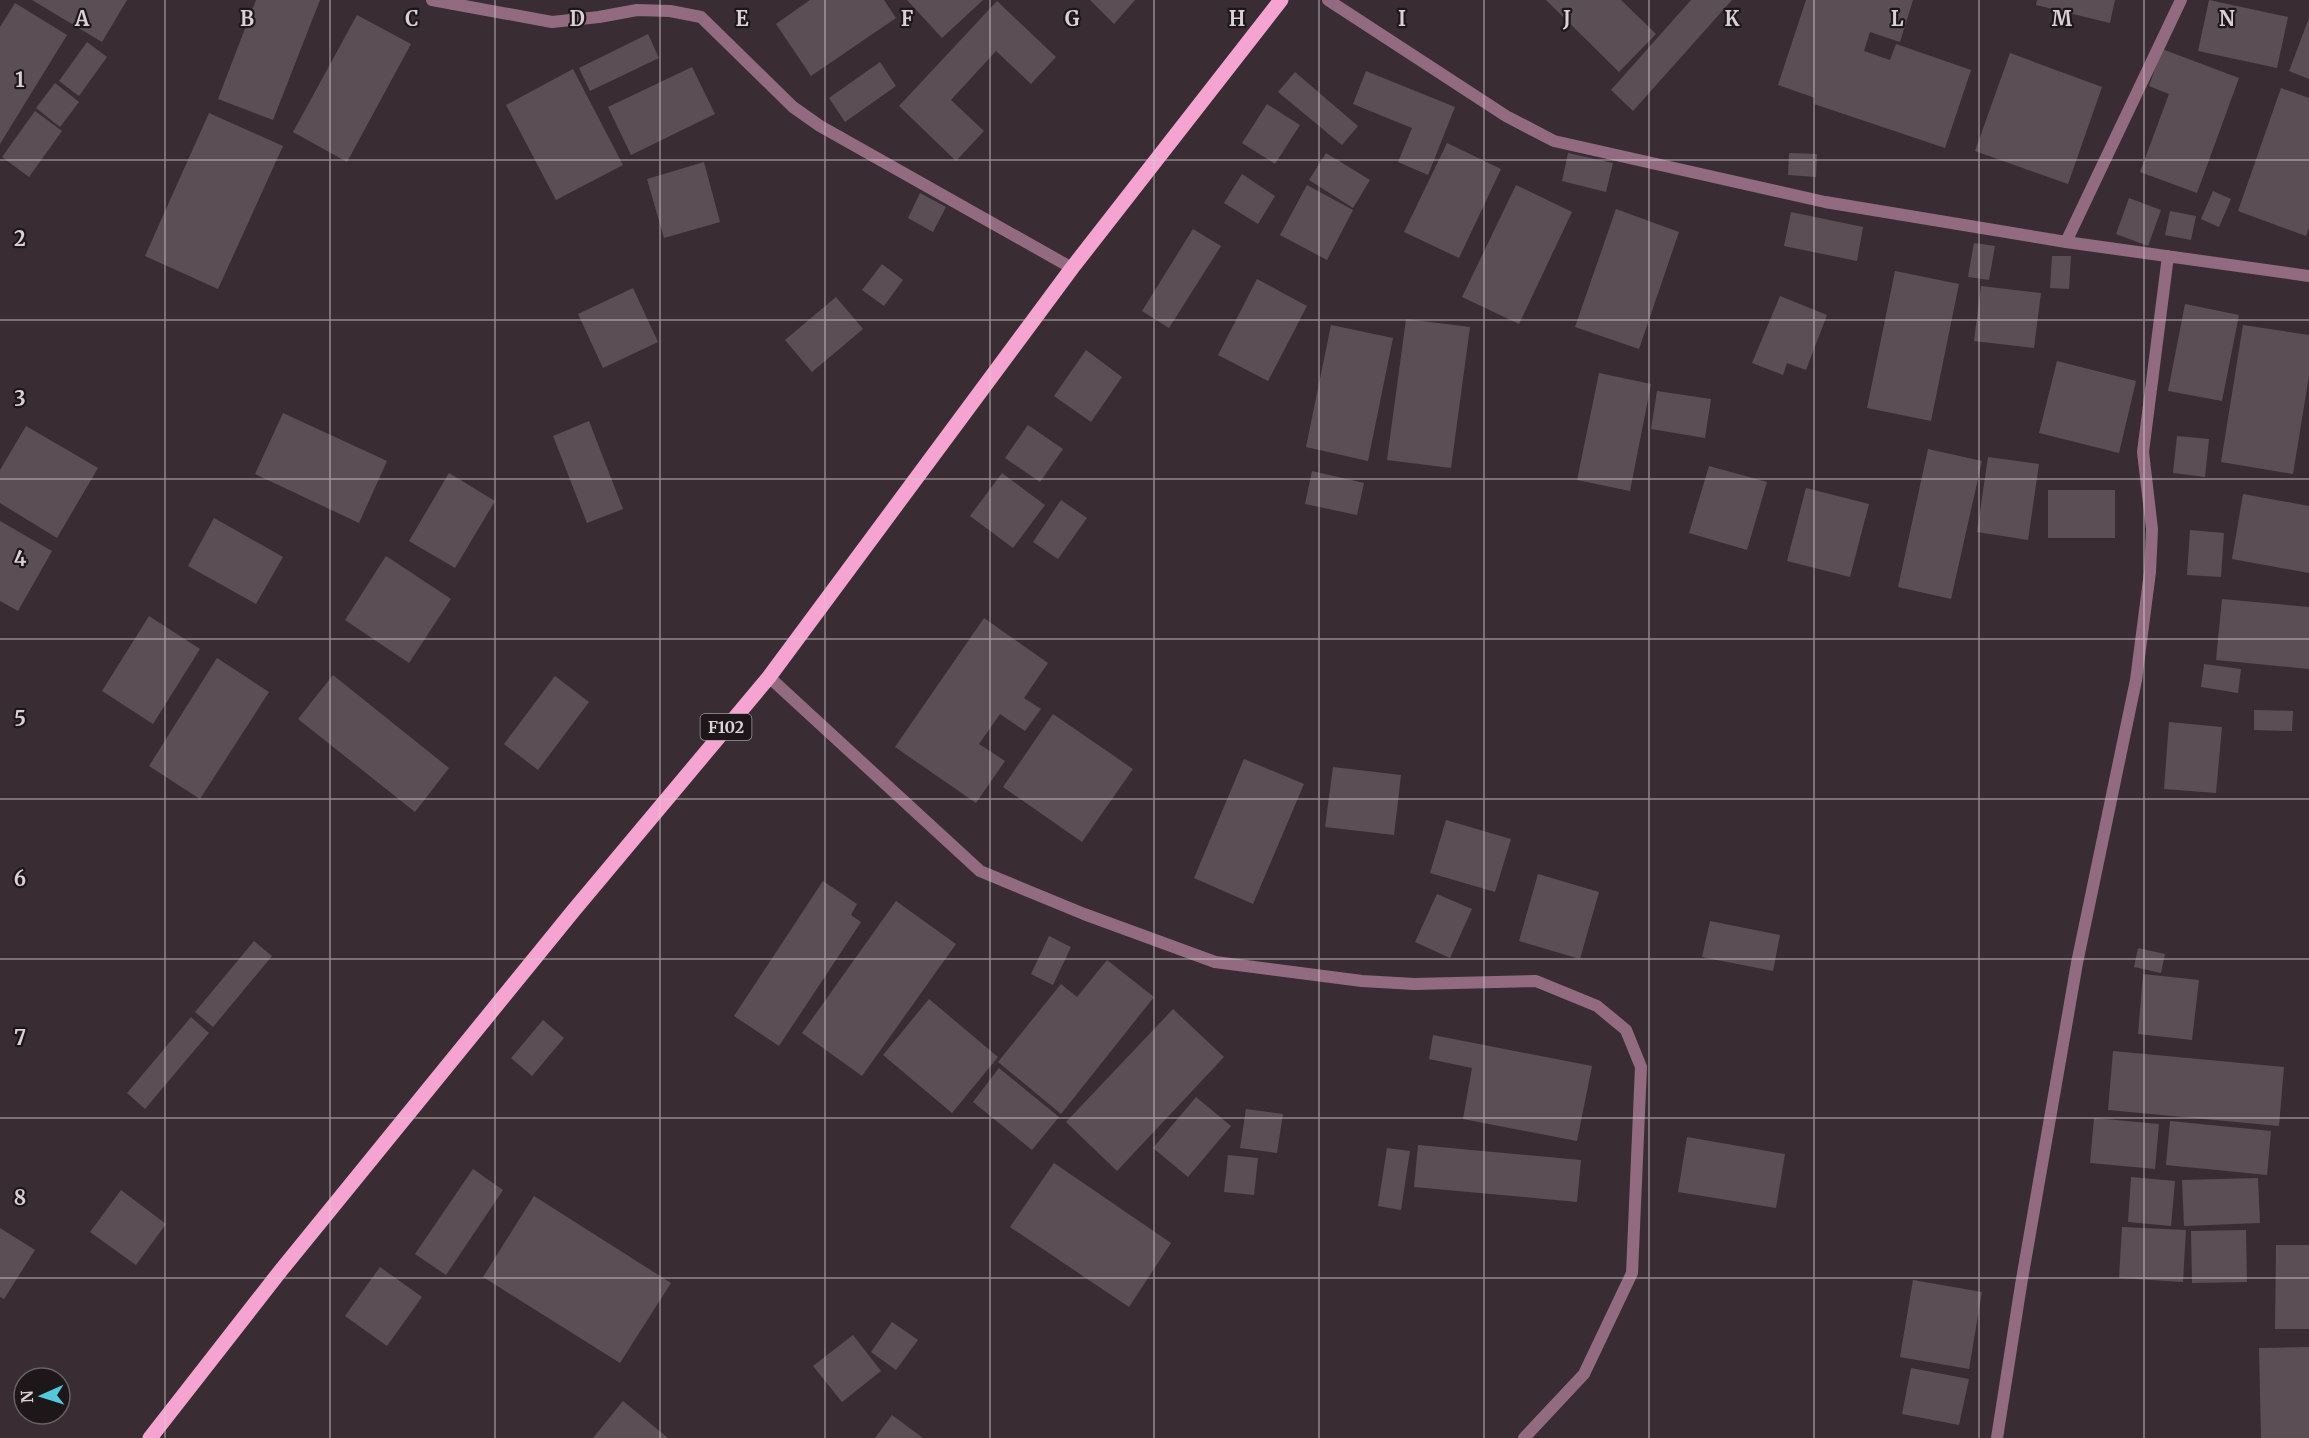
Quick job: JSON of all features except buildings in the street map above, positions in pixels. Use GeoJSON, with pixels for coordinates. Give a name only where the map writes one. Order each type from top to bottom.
{"type":"FeatureCollection","features":[{"type":"Feature","properties":{"kind":"main road","name":"F102"},"geometry":{"type":"LineString","coordinates":[[150,1438],[282,1269],[574,910],[769,676],[1072,268],[1281,0]]}},
{"type":"Feature","properties":{"kind":"street"},"geometry":{"type":"LineString","coordinates":[[432,0],[552,22],[637,10],[670,11],[701,17],[793,107],[820,126],[1072,268]]}},
{"type":"Feature","properties":{"kind":"street"},"geometry":{"type":"LineString","coordinates":[[1328,0],[1448,80],[1506,116],[1554,141],[1825,202],[2066,242],[2309,276]]}},
{"type":"Feature","properties":{"kind":"street"},"geometry":{"type":"LineString","coordinates":[[2066,242],[2181,0]]}},
{"type":"Feature","properties":{"kind":"street"},"geometry":{"type":"LineString","coordinates":[[1997,1438],[2077,963],[2136,680],[2150,572],[2152,529],[2143,452],[2168,256]]}},
{"type":"Feature","properties":{"kind":"street"},"geometry":{"type":"LineString","coordinates":[[769,676],[980,871],[1084,914],[1215,962],[1362,981],[1414,984],[1536,981],[1597,1006],[1626,1029],[1641,1067],[1632,1273],[1584,1374],[1524,1438]]}}]}
